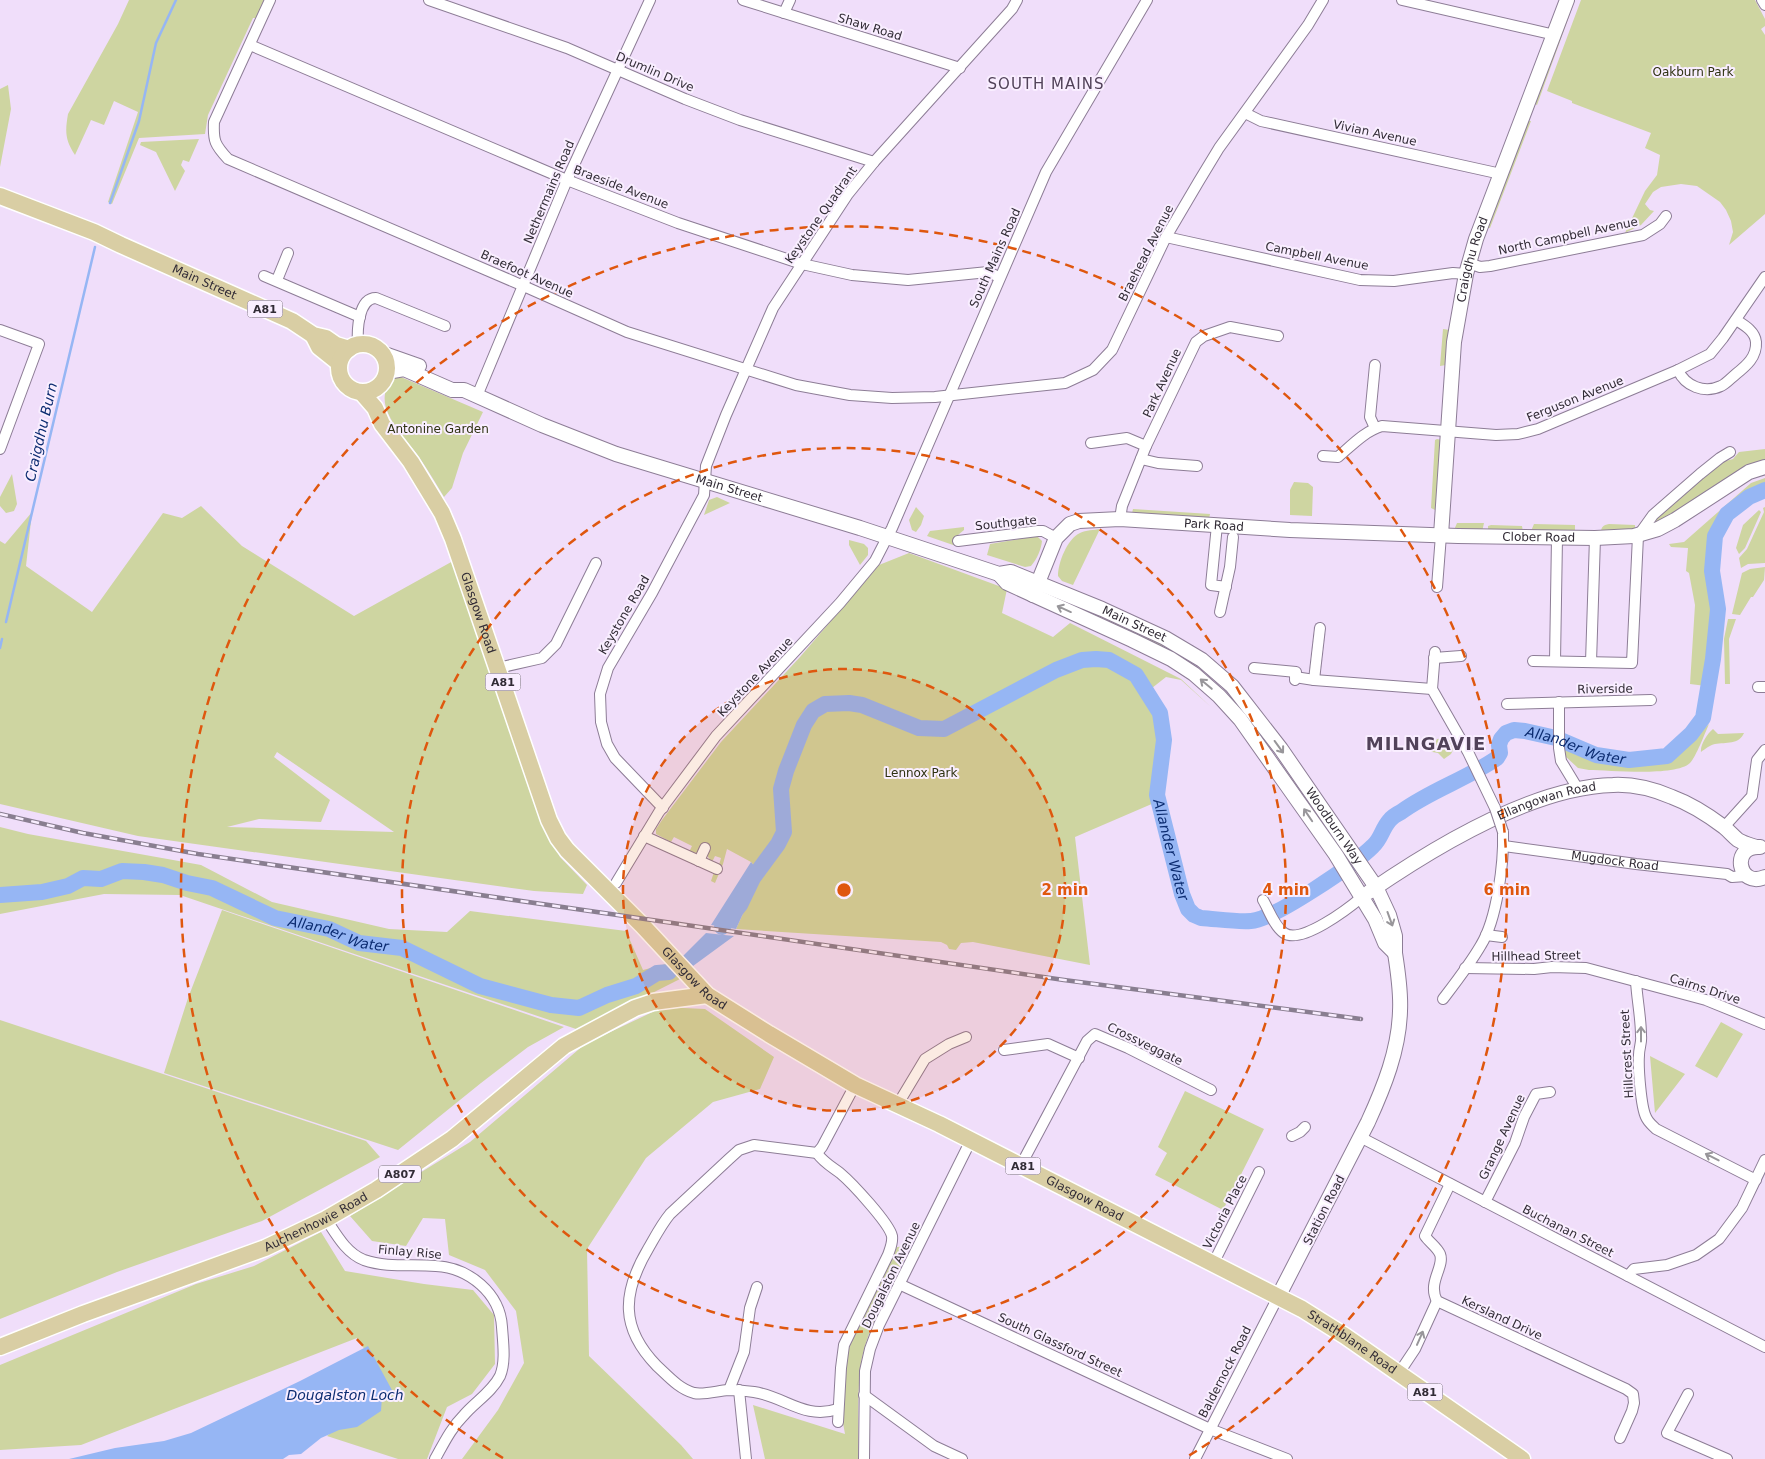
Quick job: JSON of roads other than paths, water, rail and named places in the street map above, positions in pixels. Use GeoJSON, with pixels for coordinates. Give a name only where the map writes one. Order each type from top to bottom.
{"type":"FeatureCollection","features":[{"type":"Feature","properties":{"kind":"main road","name":"Craigdhu Road"},"geometry":{"type":"LineString","coordinates":[[1441,535],[1454,342],[1468,269],[1476,239],[1567,0]]}},
{"type":"Feature","properties":{"kind":"main road","name":"Main Street"},"geometry":{"type":"LineString","coordinates":[[0,196],[94,232],[121,246],[292,321],[313,335],[326,338],[336,345],[353,347]]}},
{"type":"Feature","properties":{"kind":"main road","name":"Main Street"},"geometry":{"type":"LineString","coordinates":[[313,335],[319,347],[339,363]]}},
{"type":"Feature","properties":{"kind":"main road","name":"A81"},"geometry":{"type":"LineString","coordinates":[[353,347],[363,344],[374,346],[382,353]]}},
{"type":"Feature","properties":{"kind":"main road"},"geometry":{"type":"LineString","coordinates":[[339,363],[341,358],[353,347]]}},
{"type":"Feature","properties":{"kind":"main road","name":"Main Street"},"geometry":{"type":"LineString","coordinates":[[382,353],[456,382],[471,393],[542,425],[616,454],[860,528],[999,574],[1011,572],[1035,589],[1177,663],[1207,684],[1240,719]]}},
{"type":"Feature","properties":{"kind":"main road"},"geometry":{"type":"LineString","coordinates":[[375,408],[378,388],[387,372],[386,362],[382,353]]}},
{"type":"Feature","properties":{"kind":"main road","name":"A81"},"geometry":{"type":"LineString","coordinates":[[339,363],[339,374],[344,383],[350,389],[362,392]]}},
{"type":"Feature","properties":{"kind":"main road","name":"Main Street"},"geometry":{"type":"LineString","coordinates":[[387,372],[404,369],[452,390],[471,393]]}},
{"type":"Feature","properties":{"kind":"main road"},"geometry":{"type":"LineString","coordinates":[[362,392],[378,388]]}},
{"type":"Feature","properties":{"kind":"main road","name":"Glasgow Road"},"geometry":{"type":"LineString","coordinates":[[362,392],[375,408],[382,424],[411,462],[442,513],[473,592],[550,820],[558,838],[567,850],[642,925],[707,995],[810,1060],[855,1085],[1022,1165],[1278,1297]]}},
{"type":"Feature","properties":{"kind":"main road","name":"Clober Road"},"geometry":{"type":"LineString","coordinates":[[1441,535],[1557,538],[1638,536],[1658,529],[1675,520],[1749,472],[1765,467]]}},
{"type":"Feature","properties":{"kind":"main road","name":"Park Road"},"geometry":{"type":"LineString","coordinates":[[1035,589],[1056,538],[1070,524],[1079,521],[1120,519],[1217,526],[1441,535]]}},
{"type":"Feature","properties":{"kind":"main road","name":"Main Street"},"geometry":{"type":"LineString","coordinates":[[1035,589],[1139,626],[1191,653],[1226,680],[1250,707]]}},
{"type":"Feature","properties":{"kind":"main road","name":"Woodburn Way"},"geometry":{"type":"LineString","coordinates":[[1250,707],[1376,887],[1389,915],[1395,936],[1400,1010],[1397,1039],[1380,1097],[1368,1122]]}},
{"type":"Feature","properties":{"kind":"main road","name":"Woodburn Way"},"geometry":{"type":"LineString","coordinates":[[1240,719],[1336,855],[1375,918],[1385,943],[1395,953]]}},
{"type":"Feature","properties":{"kind":"main road","name":"Ellangowan Road"},"geometry":{"type":"LineString","coordinates":[[1362,897],[1429,853],[1464,834],[1524,806],[1578,789],[1615,785],[1636,786],[1652,790],[1694,807],[1724,827],[1739,840],[1760,848]]}},
{"type":"Feature","properties":{"kind":"main road"},"geometry":{"type":"LineString","coordinates":[[1739,840],[1743,865],[1756,880],[1764,879]]}},
{"type":"Feature","properties":{"kind":"main road"},"geometry":{"type":"LineString","coordinates":[[1743,865],[1746,851],[1760,848]]}},
{"type":"Feature","properties":{"kind":"main road","name":"Auchenhowie Road"},"geometry":{"type":"LineString","coordinates":[[0,1347],[83,1314],[265,1248],[326,1219],[376,1190],[452,1139],[564,1046],[635,1008],[653,1002],[707,995]]}},
{"type":"Feature","properties":{"kind":"main road","name":"Station Road"},"geometry":{"type":"LineString","coordinates":[[1278,1297],[1368,1122]]}},
{"type":"Feature","properties":{"kind":"main road","name":"Strathblane Road"},"geometry":{"type":"LineString","coordinates":[[1278,1297],[1334,1328],[1522,1459]]}},
{"type":"Feature","properties":{"kind":"street","name":"Braefoot Avenue"},"geometry":{"type":"LineString","coordinates":[[270,0],[214,122],[213,135],[217,147],[228,159],[523,285],[627,332],[796,385],[850,395],[892,398],[950,396]]}},
{"type":"Feature","properties":{"kind":"street","name":"Drumlin Drive"},"geometry":{"type":"LineString","coordinates":[[429,0],[567,48],[685,99],[740,120],[874,162]]}},
{"type":"Feature","properties":{"kind":"street","name":"Nethermains Road"},"geometry":{"type":"LineString","coordinates":[[471,393],[523,285],[567,180],[650,0]]}},
{"type":"Feature","properties":{"kind":"street","name":"Shaw Road"},"geometry":{"type":"LineString","coordinates":[[743,0],[960,68]]}},
{"type":"Feature","properties":{"kind":"street"},"geometry":{"type":"LineString","coordinates":[[784,13],[790,0]]}},
{"type":"Feature","properties":{"kind":"street","name":"Keystone Quadrant"},"geometry":{"type":"LineString","coordinates":[[705,481],[706,466],[746,368],[774,308],[802,264],[848,194],[874,162],[960,68],[1012,9],[1017,0]]}},
{"type":"Feature","properties":{"kind":"street","name":"South Mains Road"},"geometry":{"type":"LineString","coordinates":[[887,538],[1046,172],[1147,0]]}},
{"type":"Feature","properties":{"kind":"street","name":"Braehead Avenue"},"geometry":{"type":"LineString","coordinates":[[950,396],[1043,384],[1066,383],[1093,370],[1112,350],[1166,237],[1219,148],[1308,25],[1323,0]]}},
{"type":"Feature","properties":{"kind":"street"},"geometry":{"type":"LineString","coordinates":[[1402,0],[1555,35]]}},
{"type":"Feature","properties":{"kind":"street"},"geometry":{"type":"LineString","coordinates":[[1762,0],[1765,5]]}},
{"type":"Feature","properties":{"kind":"street","name":"Braeside Avenue"},"geometry":{"type":"LineString","coordinates":[[250,44],[567,180],[678,222],[802,264],[852,275],[908,280],[988,272],[999,277]]}},
{"type":"Feature","properties":{"kind":"street","name":"Vivian Avenue"},"geometry":{"type":"LineString","coordinates":[[1246,113],[1261,121],[1501,174]]}},
{"type":"Feature","properties":{"kind":"street","name":"North Campbell Avenue"},"geometry":{"type":"LineString","coordinates":[[1468,269],[1643,235],[1660,224],[1666,216]]}},
{"type":"Feature","properties":{"kind":"street","name":"Campbell Avenue"},"geometry":{"type":"LineString","coordinates":[[1166,237],[1360,280],[1394,281],[1453,273],[1468,269]]}},
{"type":"Feature","properties":{"kind":"street"},"geometry":{"type":"LineString","coordinates":[[277,280],[288,253]]}},
{"type":"Feature","properties":{"kind":"street"},"geometry":{"type":"LineString","coordinates":[[264,276],[360,317]]}},
{"type":"Feature","properties":{"kind":"street","name":"Ferguson Avenue"},"geometry":{"type":"LineString","coordinates":[[1375,428],[1382,426],[1496,435],[1518,434],[1538,429],[1678,370],[1710,354],[1765,278]]}},
{"type":"Feature","properties":{"kind":"street"},"geometry":{"type":"LineString","coordinates":[[353,347],[357,323],[370,298],[376,298],[445,326]]}},
{"type":"Feature","properties":{"kind":"street"},"geometry":{"type":"LineString","coordinates":[[1678,370],[1681,377],[1695,388],[1707,389],[1723,385],[1750,362],[1755,352],[1756,341],[1750,330],[1736,320]]}},
{"type":"Feature","properties":{"kind":"street","name":"Park Avenue"},"geometry":{"type":"LineString","coordinates":[[1120,519],[1122,506],[1140,459],[1185,363],[1199,338],[1226,328],[1235,327],[1278,336]]}},
{"type":"Feature","properties":{"kind":"street"},"geometry":{"type":"LineString","coordinates":[[0,330],[39,344],[0,449]]}},
{"type":"Feature","properties":{"kind":"street"},"geometry":{"type":"LineString","coordinates":[[1323,456],[1338,457],[1375,428],[1370,417],[1375,365]]}},
{"type":"Feature","properties":{"kind":"street"},"geometry":{"type":"LineString","coordinates":[[1091,443],[1127,438],[1146,446]]}},
{"type":"Feature","properties":{"kind":"street"},"geometry":{"type":"LineString","coordinates":[[1533,660],[1632,663],[1638,536],[1659,509],[1713,463],[1730,452]]}},
{"type":"Feature","properties":{"kind":"street"},"geometry":{"type":"LineString","coordinates":[[1338,457],[1340,469]]}},
{"type":"Feature","properties":{"kind":"street"},"geometry":{"type":"LineString","coordinates":[[1140,459],[1158,463],[1197,466]]}},
{"type":"Feature","properties":{"kind":"street","name":"Keystone Road"},"geometry":{"type":"LineString","coordinates":[[663,808],[615,758],[607,744],[601,722],[600,694],[608,668],[652,593],[704,494],[705,481]]}},
{"type":"Feature","properties":{"kind":"street"},"geometry":{"type":"LineString","coordinates":[[1217,526],[1210,585],[1226,587]]}},
{"type":"Feature","properties":{"kind":"street","name":"Southgate"},"geometry":{"type":"LineString","coordinates":[[958,541],[1038,531],[1056,538]]}},
{"type":"Feature","properties":{"kind":"street"},"geometry":{"type":"LineString","coordinates":[[1437,587],[1441,535]]}},
{"type":"Feature","properties":{"kind":"street"},"geometry":{"type":"LineString","coordinates":[[1220,612],[1230,567],[1233,537]]}},
{"type":"Feature","properties":{"kind":"street","name":"Keystone Avenue"},"geometry":{"type":"LineString","coordinates":[[616,883],[663,808],[716,736],[840,603],[875,561],[887,538]]}},
{"type":"Feature","properties":{"kind":"street"},"geometry":{"type":"LineString","coordinates":[[1555,661],[1557,538]]}},
{"type":"Feature","properties":{"kind":"street"},"geometry":{"type":"LineString","coordinates":[[1591,662],[1595,538]]}},
{"type":"Feature","properties":{"kind":"street"},"geometry":{"type":"LineString","coordinates":[[498,668],[542,658],[556,644],[596,563]]}},
{"type":"Feature","properties":{"kind":"street"},"geometry":{"type":"LineString","coordinates":[[1314,680],[1320,628]]}},
{"type":"Feature","properties":{"kind":"street"},"geometry":{"type":"LineString","coordinates":[[1443,999],[1481,946],[1486,935],[1496,900],[1504,846],[1503,832],[1495,808],[1477,770],[1432,689],[1434,655],[1461,656]]}},
{"type":"Feature","properties":{"kind":"street"},"geometry":{"type":"LineString","coordinates":[[1254,668],[1296,672],[1295,679],[1432,689]]}},
{"type":"Feature","properties":{"kind":"street","name":"Riverside"},"geometry":{"type":"LineString","coordinates":[[1507,704],[1651,700]]}},
{"type":"Feature","properties":{"kind":"street"},"geometry":{"type":"LineString","coordinates":[[1559,702],[1559,748],[1561,761],[1578,789]]}},
{"type":"Feature","properties":{"kind":"street"},"geometry":{"type":"LineString","coordinates":[[1724,827],[1750,800],[1754,791],[1756,760],[1765,750]]}},
{"type":"Feature","properties":{"kind":"street"},"geometry":{"type":"LineString","coordinates":[[644,836],[716,869]]}},
{"type":"Feature","properties":{"kind":"street","name":"Mugdock Road"},"geometry":{"type":"LineString","coordinates":[[1504,846],[1728,874],[1732,877],[1743,865]]}},
{"type":"Feature","properties":{"kind":"street"},"geometry":{"type":"LineString","coordinates":[[699,861],[704,848]]}},
{"type":"Feature","properties":{"kind":"street"},"geometry":{"type":"LineString","coordinates":[[1264,900],[1278,928],[1284,934],[1291,936],[1307,932],[1343,913],[1362,897]]}},
{"type":"Feature","properties":{"kind":"street"},"geometry":{"type":"LineString","coordinates":[[1486,935],[1502,937]]}},
{"type":"Feature","properties":{"kind":"street","name":"Hillhead Street"},"geometry":{"type":"LineString","coordinates":[[1465,968],[1586,968],[1636,981]]}},
{"type":"Feature","properties":{"kind":"street","name":"Cairns Drive"},"geometry":{"type":"LineString","coordinates":[[1636,981],[1706,1000],[1765,1024]]}},
{"type":"Feature","properties":{"kind":"street","name":"Hillcrest Street"},"geometry":{"type":"LineString","coordinates":[[1636,981],[1638,1010],[1641,1019],[1642,1039],[1639,1055],[1643,1110],[1646,1117],[1656,1129],[1756,1180]]}},
{"type":"Feature","properties":{"kind":"street","name":"Crossveggate"},"geometry":{"type":"LineString","coordinates":[[1022,1165],[1087,1041],[1095,1034],[1128,1048],[1211,1090]]}},
{"type":"Feature","properties":{"kind":"street"},"geometry":{"type":"LineString","coordinates":[[898,1104],[925,1059],[949,1044],[966,1037]]}},
{"type":"Feature","properties":{"kind":"street"},"geometry":{"type":"LineString","coordinates":[[1004,1050],[1048,1044],[1079,1058]]}},
{"type":"Feature","properties":{"kind":"street"},"geometry":{"type":"LineString","coordinates":[[817,1153],[822,1148],[855,1085]]}},
{"type":"Feature","properties":{"kind":"street","name":"Grange Avenue"},"geometry":{"type":"LineString","coordinates":[[1485,1202],[1515,1143],[1524,1117],[1536,1094],[1550,1092]]}},
{"type":"Feature","properties":{"kind":"street"},"geometry":{"type":"LineString","coordinates":[[1292,1136],[1305,1127]]}},
{"type":"Feature","properties":{"kind":"street","name":"Buchanan Street"},"geometry":{"type":"LineString","coordinates":[[1360,1137],[1765,1347]]}},
{"type":"Feature","properties":{"kind":"street","name":"Dougalston Avenue"},"geometry":{"type":"LineString","coordinates":[[864,1459],[865,1371],[870,1349],[879,1325],[971,1140]]}},
{"type":"Feature","properties":{"kind":"street"},"geometry":{"type":"LineString","coordinates":[[838,1409],[816,1413],[802,1410],[765,1394],[734,1390],[694,1393],[673,1381],[651,1359],[636,1339],[631,1326],[628,1297],[633,1278],[663,1223],[739,1150],[754,1145],[817,1153],[821,1159],[850,1183],[886,1224],[892,1236],[892,1245],[888,1255],[844,1345],[838,1422]]}},
{"type":"Feature","properties":{"kind":"street"},"geometry":{"type":"LineString","coordinates":[[1628,1276],[1634,1269],[1673,1263],[1696,1255],[1709,1247],[1727,1230],[1742,1208],[1765,1160]]}},
{"type":"Feature","properties":{"kind":"street","name":"Victoria Place"},"geometry":{"type":"LineString","coordinates":[[1213,1264],[1259,1172]]}},
{"type":"Feature","properties":{"kind":"street"},"geometry":{"type":"LineString","coordinates":[[1399,1373],[1415,1350],[1437,1301],[1434,1296],[1434,1287],[1441,1255],[1425,1236],[1450,1184]]}},
{"type":"Feature","properties":{"kind":"street","name":"Finlay Rise"},"geometry":{"type":"LineString","coordinates":[[326,1219],[346,1248],[362,1259],[379,1263],[438,1266],[458,1271],[474,1278],[486,1289],[499,1309],[502,1319],[504,1344],[500,1376],[482,1399],[465,1413],[450,1431],[435,1459]]}},
{"type":"Feature","properties":{"kind":"street","name":"South Glassford Street"},"geometry":{"type":"LineString","coordinates":[[899,1284],[1210,1429],[1287,1459]]}},
{"type":"Feature","properties":{"kind":"street"},"geometry":{"type":"LineString","coordinates":[[746,1459],[734,1390],[744,1352],[750,1308],[756,1287]]}},
{"type":"Feature","properties":{"kind":"street","name":"Baldernock Road"},"geometry":{"type":"LineString","coordinates":[[1195,1459],[1278,1297]]}},
{"type":"Feature","properties":{"kind":"street","name":"Kersland Drive"},"geometry":{"type":"LineString","coordinates":[[1437,1301],[1626,1389],[1633,1394],[1634,1403],[1620,1438]]}},
{"type":"Feature","properties":{"kind":"street"},"geometry":{"type":"LineString","coordinates":[[1688,1394],[1667,1433],[1727,1459]]}},
{"type":"Feature","properties":{"kind":"street"},"geometry":{"type":"LineString","coordinates":[[864,1395],[934,1446],[962,1459]]}},
{"type":"Feature","properties":{"kind":"water"},"geometry":{"type":"Polygon","coordinates":[[[751,862],[761,874],[736,929],[711,925],[751,862]]]}},
{"type":"Feature","properties":{"kind":"water"},"geometry":{"type":"Polygon","coordinates":[[[706,933],[734,936],[693,966],[683,956],[706,933]]]}},
{"type":"Feature","properties":{"kind":"water","name":"Dougalston Loch"},"geometry":{"type":"Polygon","coordinates":[[[368,1346],[393,1392],[382,1397],[381,1411],[357,1427],[339,1430],[321,1438],[301,1454],[289,1455],[283,1459],[69,1459],[115,1448],[164,1441],[191,1433],[368,1346]]]}},
{"type":"Feature","properties":{"kind":"waterway","name":"Craigdhu Burn"},"geometry":{"type":"LineString","coordinates":[[110,203],[139,121],[156,43],[176,0]]}},
{"type":"Feature","properties":{"kind":"waterway","name":"Craigdhu Burn"},"geometry":{"type":"LineString","coordinates":[[6,622],[95,247]]}},
{"type":"Feature","properties":{"kind":"waterway","name":"Allander Water"},"geometry":{"type":"LineString","coordinates":[[722,927],[740,905],[753,878],[778,844],[784,832],[781,789],[786,771],[804,725],[813,711],[825,704],[849,703],[862,705],[919,728],[944,729],[1056,670],[1082,660],[1109,660],[1136,675],[1160,713],[1164,740],[1157,795],[1182,894],[1188,909],[1194,915],[1201,918],[1232,921],[1251,921],[1262,918],[1295,902],[1314,890],[1373,846],[1387,824],[1395,816],[1424,797],[1474,772],[1497,758],[1500,753],[1499,745],[1501,739],[1506,733],[1514,730],[1525,731],[1556,738],[1596,755],[1629,760],[1667,756],[1691,734],[1703,718],[1713,659],[1718,609],[1712,571],[1715,536],[1727,514],[1749,497],[1765,490]]}},
{"type":"Feature","properties":{"kind":"waterway","name":"Craigdhu Burn"},"geometry":{"type":"LineString","coordinates":[[0,648],[2,639]]}},
{"type":"Feature","properties":{"kind":"waterway","name":"Allander Water"},"geometry":{"type":"LineString","coordinates":[[0,895],[42,892],[68,886],[83,878],[101,879],[122,871],[163,875],[187,883],[212,888],[275,918],[329,929],[359,943],[402,948],[480,986],[551,1005],[579,1008],[607,995],[636,986],[657,973],[669,972]]}},
{"type":"Feature","properties":{"kind":"railway"},"geometry":{"type":"LineString","coordinates":[[0,814],[83,833],[198,854],[1064,980],[1361,1019]]}},
{"type":"Feature","properties":{"kind":"district","name":"SOUTH MAINS"},"geometry":{"type":"Point","coordinates":[1046,84]}},
{"type":"Feature","properties":{"kind":"district","name":"MILNGAVIE"},"geometry":{"type":"Point","coordinates":[1426,744]}},
{"type":"Feature","properties":{"kind":"park label","name":"Oakburn Park"},"geometry":{"type":"Point","coordinates":[1693,72]}},
{"type":"Feature","properties":{"kind":"park label","name":"Antonine Garden"},"geometry":{"type":"Point","coordinates":[438,429]}},
{"type":"Feature","properties":{"kind":"park label","name":"Lennox Park"},"geometry":{"type":"Point","coordinates":[921,773]}}]}
